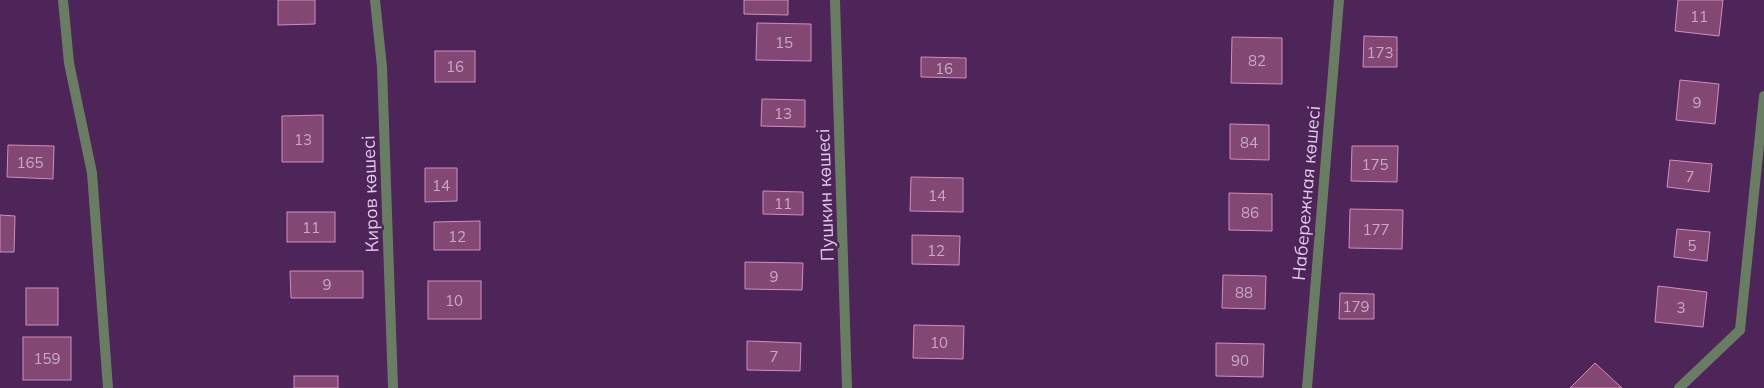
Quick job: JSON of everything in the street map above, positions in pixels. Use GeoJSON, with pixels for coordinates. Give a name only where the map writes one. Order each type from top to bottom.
{"type":"FeatureCollection","features":[{"type":"Feature","properties":{"kind":"street"},"geometry":{"type":"LineString","coordinates":[[63,0],[69,63],[92,173],[108,388]]}},
{"type":"Feature","properties":{"kind":"street","name":"Киров көшесі"},"geometry":{"type":"LineString","coordinates":[[375,0],[382,67],[393,388]]}},
{"type":"Feature","properties":{"kind":"street","name":"Пушкин көшесі"},"geometry":{"type":"LineString","coordinates":[[835,0],[847,388]]}},
{"type":"Feature","properties":{"kind":"street","name":"Набережная көшесі"},"geometry":{"type":"LineString","coordinates":[[1307,388],[1339,0]]}},
{"type":"Feature","properties":{"kind":"street"},"geometry":{"type":"LineString","coordinates":[[1680,388],[1740,330],[1764,96]]}},
{"type":"Feature","properties":{"kind":"building"},"geometry":{"type":"Polygon","coordinates":[[[278,0],[315,0],[315,24],[278,25],[278,0]]]}},
{"type":"Feature","properties":{"kind":"building"},"geometry":{"type":"Polygon","coordinates":[[[744,0],[788,0],[788,15],[744,14],[744,0]]]}},
{"type":"Feature","properties":{"kind":"building"},"geometry":{"type":"Polygon","coordinates":[[[1678,0],[1723,0],[1719,36],[1675,31],[1678,0]]]}},
{"type":"Feature","properties":{"kind":"building"},"geometry":{"type":"Polygon","coordinates":[[[757,23],[811,24],[811,61],[756,60],[757,23]]]}},
{"type":"Feature","properties":{"kind":"building"},"geometry":{"type":"Polygon","coordinates":[[[1364,36],[1397,37],[1397,67],[1363,67],[1364,36]]]}},
{"type":"Feature","properties":{"kind":"building"},"geometry":{"type":"Polygon","coordinates":[[[1232,37],[1282,38],[1282,84],[1231,83],[1232,37]]]}},
{"type":"Feature","properties":{"kind":"building"},"geometry":{"type":"Polygon","coordinates":[[[435,51],[475,51],[475,82],[435,82],[435,51]]]}},
{"type":"Feature","properties":{"kind":"building"},"geometry":{"type":"Polygon","coordinates":[[[921,57],[966,58],[966,78],[921,77],[921,57]]]}},
{"type":"Feature","properties":{"kind":"building"},"geometry":{"type":"Polygon","coordinates":[[[1680,80],[1719,84],[1715,124],[1676,120],[1680,80]]]}},
{"type":"Feature","properties":{"kind":"building"},"geometry":{"type":"Polygon","coordinates":[[[762,99],[805,100],[805,127],[761,126],[762,99]]]}},
{"type":"Feature","properties":{"kind":"building"},"geometry":{"type":"Polygon","coordinates":[[[323,115],[323,162],[282,162],[282,116],[323,115]]]}},
{"type":"Feature","properties":{"kind":"building"},"geometry":{"type":"Polygon","coordinates":[[[1230,124],[1269,125],[1269,160],[1230,159],[1230,124]]]}},
{"type":"Feature","properties":{"kind":"building"},"geometry":{"type":"Polygon","coordinates":[[[8,145],[54,146],[53,179],[7,177],[8,145]]]}},
{"type":"Feature","properties":{"kind":"building"},"geometry":{"type":"Polygon","coordinates":[[[1352,146],[1398,146],[1397,182],[1351,181],[1352,146]]]}},
{"type":"Feature","properties":{"kind":"building"},"geometry":{"type":"Polygon","coordinates":[[[1670,160],[1712,164],[1709,192],[1667,187],[1670,160]]]}},
{"type":"Feature","properties":{"kind":"building"},"geometry":{"type":"Polygon","coordinates":[[[425,168],[457,168],[457,201],[425,202],[425,168]]]}},
{"type":"Feature","properties":{"kind":"building"},"geometry":{"type":"Polygon","coordinates":[[[911,177],[963,178],[963,212],[910,211],[911,177]]]}},
{"type":"Feature","properties":{"kind":"building"},"geometry":{"type":"Polygon","coordinates":[[[763,191],[803,192],[803,215],[763,214],[763,191]]]}},
{"type":"Feature","properties":{"kind":"building"},"geometry":{"type":"Polygon","coordinates":[[[1229,193],[1272,194],[1272,231],[1229,230],[1229,193]]]}},
{"type":"Feature","properties":{"kind":"building"},"geometry":{"type":"Polygon","coordinates":[[[1350,209],[1403,210],[1402,249],[1349,248],[1350,209]]]}},
{"type":"Feature","properties":{"kind":"building"},"geometry":{"type":"Polygon","coordinates":[[[287,212],[335,212],[335,242],[287,242],[287,212]]]}},
{"type":"Feature","properties":{"kind":"building"},"geometry":{"type":"Polygon","coordinates":[[[0,215],[15,216],[14,252],[0,252],[0,215]]]}},
{"type":"Feature","properties":{"kind":"building"},"geometry":{"type":"Polygon","coordinates":[[[480,221],[480,250],[434,250],[434,222],[480,221]]]}},
{"type":"Feature","properties":{"kind":"building"},"geometry":{"type":"Polygon","coordinates":[[[1677,229],[1710,232],[1707,261],[1674,257],[1677,229]]]}},
{"type":"Feature","properties":{"kind":"building"},"geometry":{"type":"Polygon","coordinates":[[[912,235],[960,236],[959,265],[912,264],[912,235]]]}},
{"type":"Feature","properties":{"kind":"building"},"geometry":{"type":"Polygon","coordinates":[[[745,262],[803,263],[802,290],[745,289],[745,262]]]}},
{"type":"Feature","properties":{"kind":"building"},"geometry":{"type":"Polygon","coordinates":[[[290,271],[363,271],[363,298],[291,298],[290,271]]]}},
{"type":"Feature","properties":{"kind":"building"},"geometry":{"type":"Polygon","coordinates":[[[1223,275],[1266,276],[1265,309],[1222,308],[1223,275]]]}},
{"type":"Feature","properties":{"kind":"building"},"geometry":{"type":"Polygon","coordinates":[[[428,281],[481,281],[481,319],[428,319],[428,281]]]}},
{"type":"Feature","properties":{"kind":"building"},"geometry":{"type":"Polygon","coordinates":[[[1658,286],[1707,292],[1703,327],[1655,322],[1658,286]]]}},
{"type":"Feature","properties":{"kind":"building"},"geometry":{"type":"Polygon","coordinates":[[[26,288],[58,288],[58,325],[26,325],[26,288]]]}},
{"type":"Feature","properties":{"kind":"building"},"geometry":{"type":"Polygon","coordinates":[[[1340,293],[1374,294],[1374,319],[1339,319],[1340,293]]]}},
{"type":"Feature","properties":{"kind":"building"},"geometry":{"type":"Polygon","coordinates":[[[914,325],[964,326],[963,359],[913,358],[914,325]]]}},
{"type":"Feature","properties":{"kind":"building"},"geometry":{"type":"Polygon","coordinates":[[[23,337],[71,337],[71,380],[23,380],[23,337]]]}},
{"type":"Feature","properties":{"kind":"building"},"geometry":{"type":"Polygon","coordinates":[[[747,341],[801,343],[800,371],[747,370],[747,341]]]}},
{"type":"Feature","properties":{"kind":"building"},"geometry":{"type":"Polygon","coordinates":[[[1216,343],[1264,344],[1263,377],[1216,376],[1216,343]]]}},
{"type":"Feature","properties":{"kind":"building"},"geometry":{"type":"Polygon","coordinates":[[[1595,363],[1622,388],[1570,388],[1595,363]]]}},
{"type":"Feature","properties":{"kind":"building"},"geometry":{"type":"Polygon","coordinates":[[[294,376],[338,376],[338,388],[294,388],[294,376]]]}}]}
